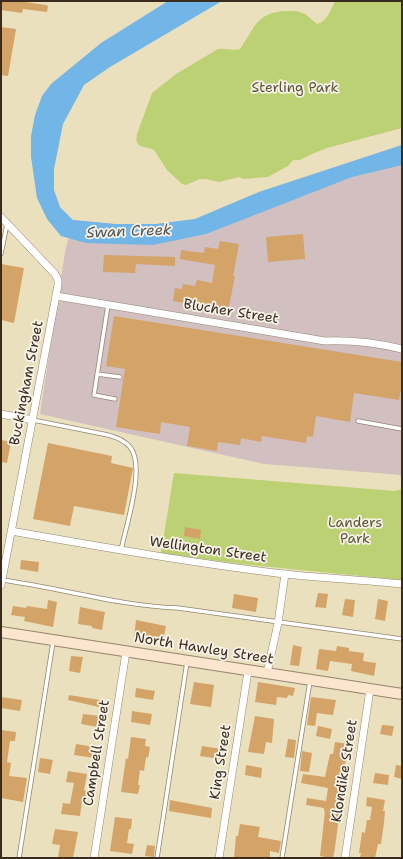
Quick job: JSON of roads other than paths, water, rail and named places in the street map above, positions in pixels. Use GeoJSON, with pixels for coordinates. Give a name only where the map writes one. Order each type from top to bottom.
{"type":"FeatureCollection","features":[{"type":"Feature","properties":{"kind":"street"},"geometry":{"type":"LineString","coordinates":[[1,217],[7,223]]}},
{"type":"Feature","properties":{"kind":"street","name":"Buckingham Street"},"geometry":{"type":"LineString","coordinates":[[2,583],[58,280],[55,274],[7,223]]}},
{"type":"Feature","properties":{"kind":"street","name":"Blucher Street"},"geometry":{"type":"LineString","coordinates":[[56,296],[324,341],[345,341],[402,349]]}},
{"type":"Feature","properties":{"kind":"street"},"geometry":{"type":"LineString","coordinates":[[1,414],[33,420]]}},
{"type":"Feature","properties":{"kind":"street","name":"Wellington Street"},"geometry":{"type":"LineString","coordinates":[[11,531],[157,556],[285,574],[402,584]]}},
{"type":"Feature","properties":{"kind":"street"},"geometry":{"type":"LineString","coordinates":[[267,673],[278,623],[285,574]]}},
{"type":"Feature","properties":{"kind":"street","name":"North Hawley Street"},"geometry":{"type":"LineString","coordinates":[[1,632],[402,694]]}},
{"type":"Feature","properties":{"kind":"street","name":"Campbell Street"},"geometry":{"type":"LineString","coordinates":[[94,858],[126,652]]}},
{"type":"Feature","properties":{"kind":"street","name":"King Street"},"geometry":{"type":"LineString","coordinates":[[220,858],[248,670]]}},
{"type":"Feature","properties":{"kind":"street","name":"Klondike Street"},"geometry":{"type":"LineString","coordinates":[[345,858],[370,689]]}},
{"type":"Feature","properties":{"kind":"lane"},"geometry":{"type":"LineString","coordinates":[[1,254],[7,223]]}},
{"type":"Feature","properties":{"kind":"lane"},"geometry":{"type":"LineString","coordinates":[[108,305],[94,395],[115,399]]}},
{"type":"Feature","properties":{"kind":"lane"},"geometry":{"type":"LineString","coordinates":[[97,374],[120,377]]}},
{"type":"Feature","properties":{"kind":"lane"},"geometry":{"type":"LineString","coordinates":[[33,420],[108,434],[130,446],[137,466],[132,501],[121,550]]}},
{"type":"Feature","properties":{"kind":"lane"},"geometry":{"type":"LineString","coordinates":[[358,421],[402,429]]}},
{"type":"Feature","properties":{"kind":"lane"},"geometry":{"type":"LineString","coordinates":[[2,583],[35,585],[121,602],[178,608],[402,639]]}},
{"type":"Feature","properties":{"kind":"lane"},"geometry":{"type":"LineString","coordinates":[[19,858],[53,640]]}},
{"type":"Feature","properties":{"kind":"lane"},"geometry":{"type":"LineString","coordinates":[[157,858],[188,661]]}},
{"type":"Feature","properties":{"kind":"lane"},"geometry":{"type":"LineString","coordinates":[[282,858],[310,679]]}},
{"type":"Feature","properties":{"kind":"water","name":"Swan Creek"},"geometry":{"type":"Polygon","coordinates":[[[168,1],[222,1],[110,67],[84,85],[63,124],[54,169],[54,190],[60,207],[73,220],[115,224],[156,224],[195,219],[259,192],[402,145],[402,165],[352,177],[206,234],[153,245],[86,243],[61,236],[47,219],[37,198],[31,157],[31,136],[35,115],[42,96],[51,84],[101,43],[168,1]]]}},
{"type":"Feature","properties":{"kind":"park label","name":"Sterling Park"},"geometry":{"type":"Point","coordinates":[295,88]}},
{"type":"Feature","properties":{"kind":"park label","name":"Landers Park"},"geometry":{"type":"Point","coordinates":[355,532]}}]}
